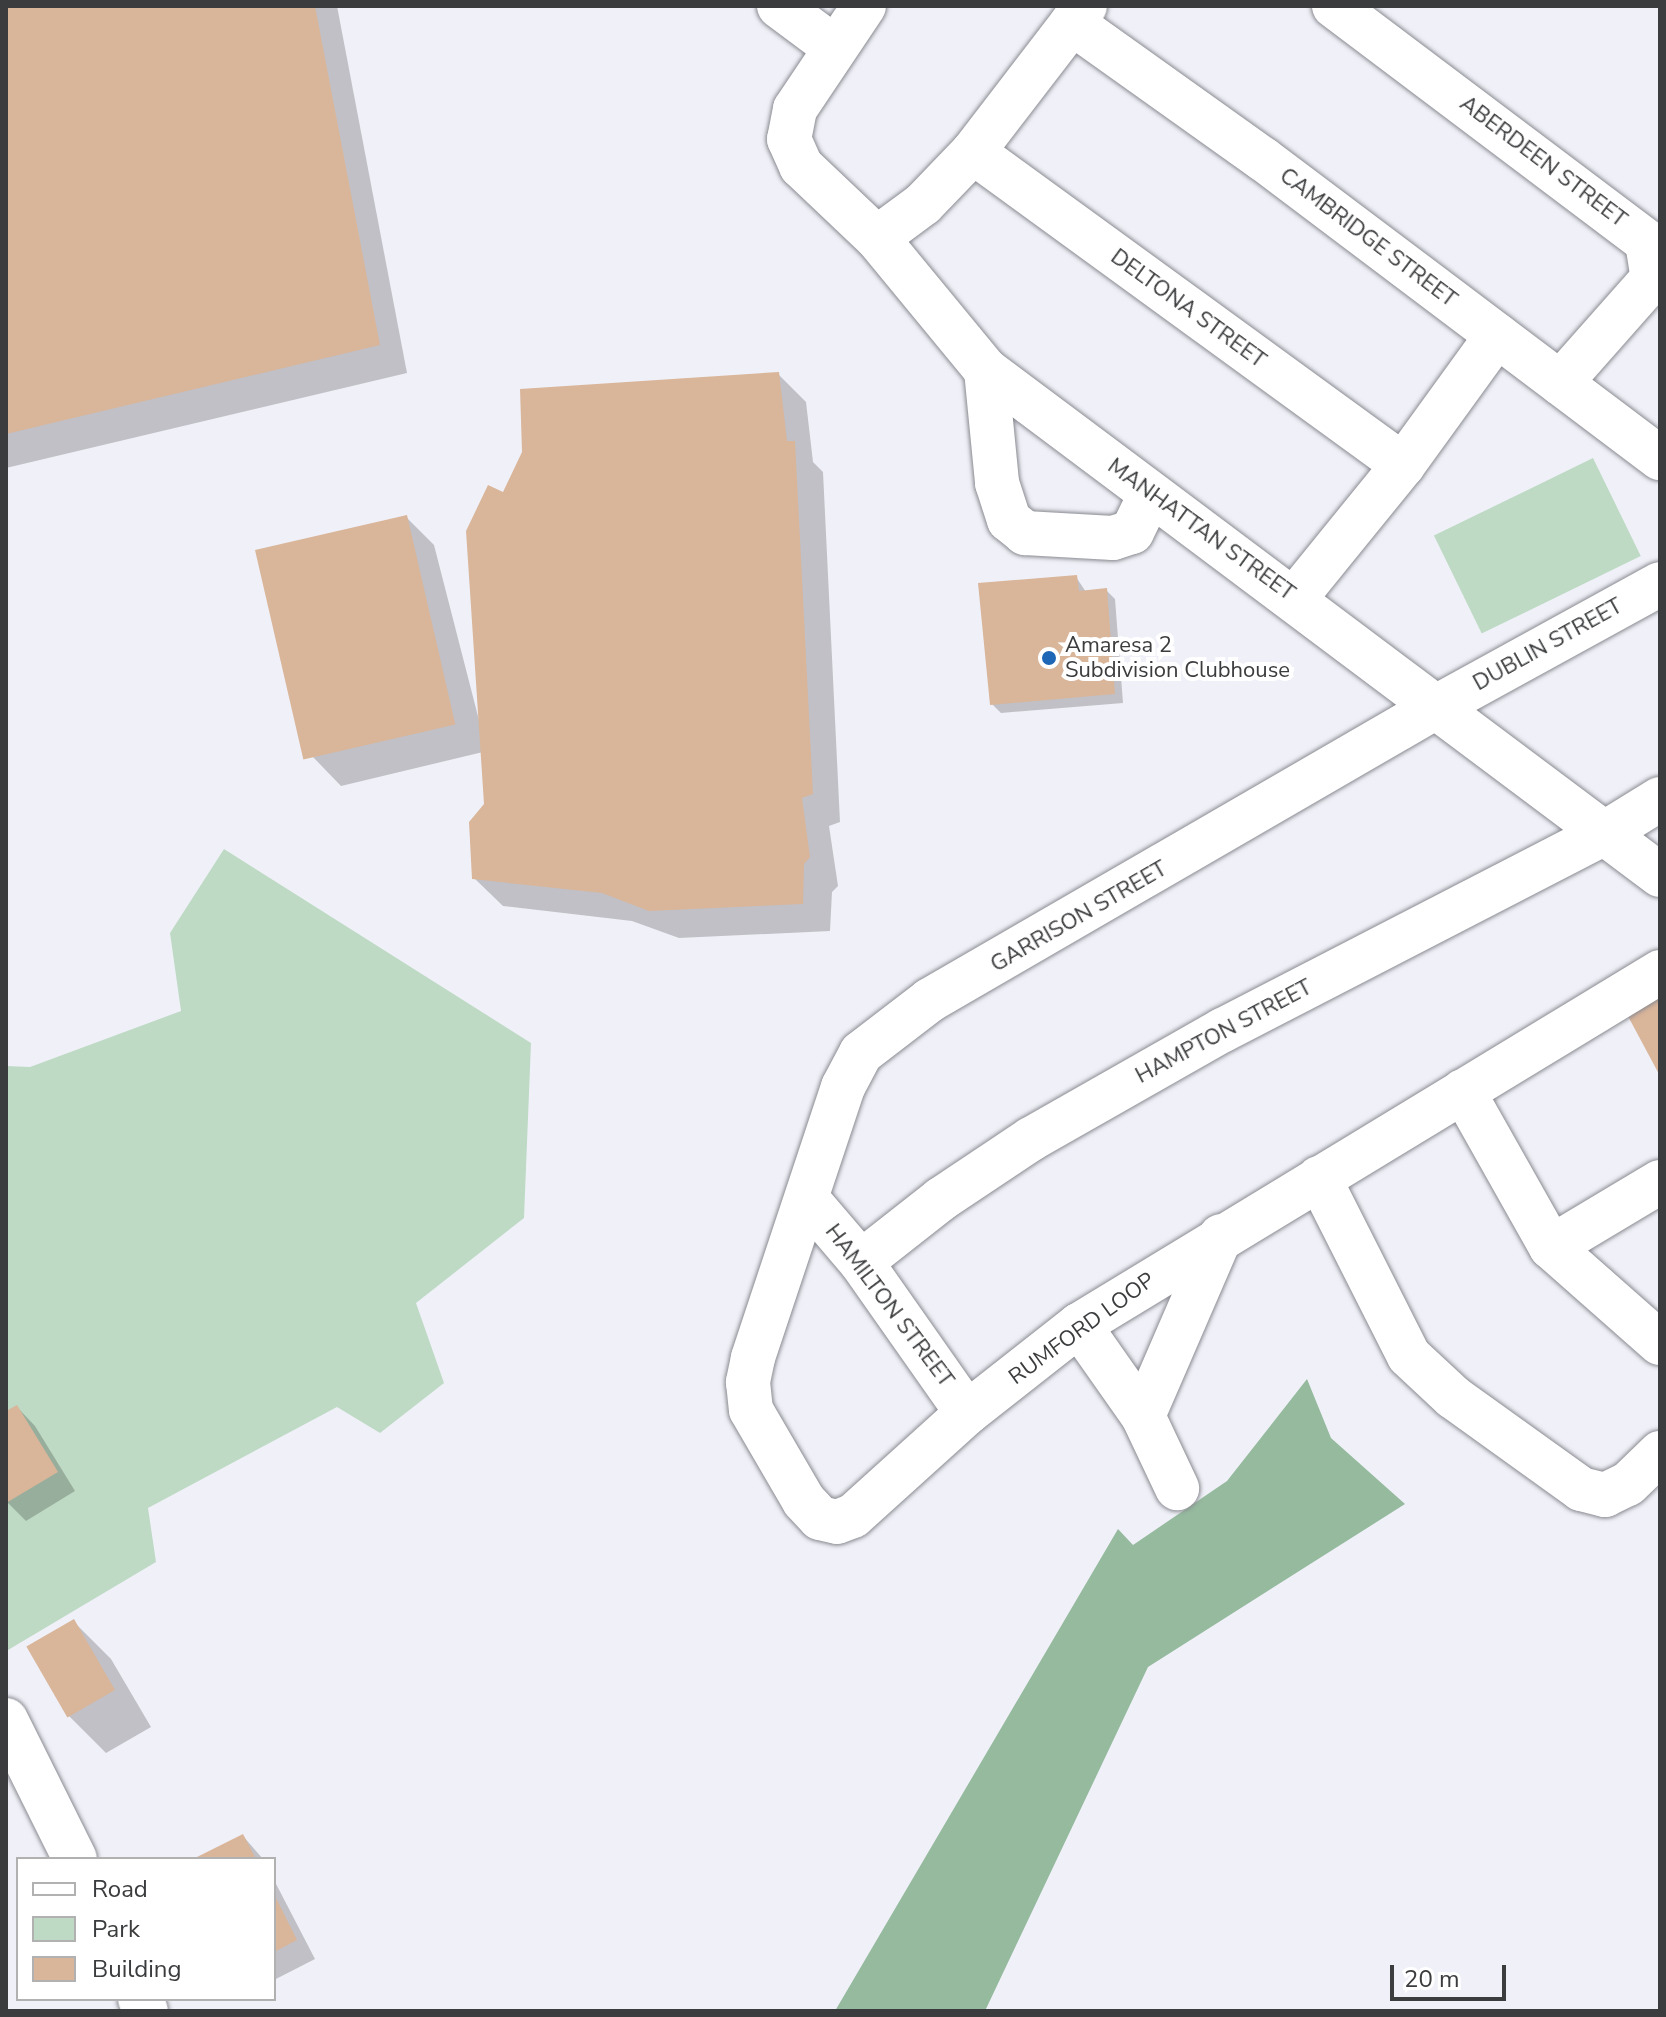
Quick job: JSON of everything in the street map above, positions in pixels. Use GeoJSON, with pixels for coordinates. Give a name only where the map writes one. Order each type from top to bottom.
{"type":"FeatureCollection","features":[{"type":"Feature","properties":{"kind":"street"},"geometry":{"type":"LineString","coordinates":[[779,6],[834,47],[864,6]]}},
{"type":"Feature","properties":{"kind":"street","name":"ABERDEEN STREET"},"geometry":{"type":"LineString","coordinates":[[1334,6],[1647,242],[1653,278],[1560,383]]}},
{"type":"Feature","properties":{"kind":"street"},"geometry":{"type":"LineString","coordinates":[[877,238],[923,204],[973,152],[1079,14]]}},
{"type":"Feature","properties":{"kind":"street","name":"CAMBRIDGE STREET"},"geometry":{"type":"LineString","coordinates":[[1079,14],[1660,458]]}},
{"type":"Feature","properties":{"kind":"street","name":"MANHATTAN STREET"},"geometry":{"type":"LineString","coordinates":[[834,47],[795,109],[789,139],[801,166],[877,238],[986,370],[1150,495],[1295,598],[1660,875]]}},
{"type":"Feature","properties":{"kind":"street","name":"DELTONA STREET"},"geometry":{"type":"LineString","coordinates":[[973,152],[1403,465]]}},
{"type":"Feature","properties":{"kind":"street"},"geometry":{"type":"LineString","coordinates":[[1295,598],[1403,465],[1497,335]]}},
{"type":"Feature","properties":{"kind":"street"},"geometry":{"type":"LineString","coordinates":[[986,370],[997,483],[1009,520],[1017,527],[1025,533],[1113,538],[1132,532],[1150,495]]}},
{"type":"Feature","properties":{"kind":"street","name":"DUBLIN STREET"},"geometry":{"type":"LineString","coordinates":[[1436,707],[1660,584]]}},
{"type":"Feature","properties":{"kind":"street","name":"GARRISON STREET"},"geometry":{"type":"LineString","coordinates":[[808,1200],[843,1087],[861,1053],[930,1000],[1436,707]]}},
{"type":"Feature","properties":{"kind":"street","name":"HAMPTON STREET"},"geometry":{"type":"LineString","coordinates":[[861,1262],[941,1199],[1031,1139],[1223,1030],[1605,833],[1660,799]]}},
{"type":"Feature","properties":{"kind":"street","name":"RUMFORD LOOP"},"geometry":{"type":"LineString","coordinates":[[808,1200],[748,1382],[751,1410],[804,1501],[820,1518],[837,1522],[853,1516],[967,1413],[1079,1325],[1660,972]]}},
{"type":"Feature","properties":{"kind":"street"},"geometry":{"type":"LineString","coordinates":[[1463,1091],[1551,1247],[1660,1343]]}},
{"type":"Feature","properties":{"kind":"street"},"geometry":{"type":"LineString","coordinates":[[1319,1178],[1409,1356],[1453,1397],[1581,1489],[1605,1495],[1628,1484],[1660,1453]]}},
{"type":"Feature","properties":{"kind":"street"},"geometry":{"type":"LineString","coordinates":[[1551,1247],[1660,1182]]}},
{"type":"Feature","properties":{"kind":"street","name":"HAMILTON STREET"},"geometry":{"type":"LineString","coordinates":[[808,1200],[861,1262],[967,1413]]}},
{"type":"Feature","properties":{"kind":"street"},"geometry":{"type":"LineString","coordinates":[[1143,1416],[1221,1236]]}},
{"type":"Feature","properties":{"kind":"street"},"geometry":{"type":"LineString","coordinates":[[1079,1325],[1143,1416],[1177,1488]]}},
{"type":"Feature","properties":{"kind":"street"},"geometry":{"type":"LineString","coordinates":[[6,1720],[74,1857]]}},
{"type":"Feature","properties":{"kind":"green space"},"geometry":{"type":"Polygon","coordinates":[[[1593,458],[1641,556],[1482,634],[1434,536],[1593,458]]]}},
{"type":"Feature","properties":{"kind":"green space"},"geometry":{"type":"Polygon","coordinates":[[[224,849],[531,1043],[524,1218],[416,1303],[444,1383],[380,1433],[337,1407],[148,1508],[156,1562],[8,1650],[6,1066],[30,1067],[181,1011],[170,933],[224,849]]]}},
{"type":"Feature","properties":{"kind":"green space"},"geometry":{"type":"Polygon","coordinates":[[[1307,1379],[1331,1438],[1405,1504],[1148,1667],[985,2011],[835,2011],[1118,1529],[1133,1545],[1227,1481],[1307,1379]]]}},
{"type":"Feature","properties":{"kind":"building"},"geometry":{"type":"Polygon","coordinates":[[[6,6],[315,6],[380,345],[6,434],[6,6]]]}},
{"type":"Feature","properties":{"kind":"building"},"geometry":{"type":"Polygon","coordinates":[[[779,372],[787,441],[795,441],[813,794],[802,798],[810,857],[804,864],[803,904],[649,911],[602,893],[472,879],[469,822],[484,804],[466,531],[488,485],[503,492],[522,452],[520,389],[779,372]]]}},
{"type":"Feature","properties":{"kind":"building"},"geometry":{"type":"Polygon","coordinates":[[[407,515],[455,724],[303,760],[255,550],[407,515]]]}},
{"type":"Feature","properties":{"kind":"building","name":"Amaresa 2 Subdivision Clubhouse"},"geometry":{"type":"Polygon","coordinates":[[[1077,575],[1079,591],[1107,588],[1115,694],[990,705],[978,583],[1077,575]]]}},
{"type":"Feature","properties":{"kind":"building"},"geometry":{"type":"Polygon","coordinates":[[[1660,983],[1660,1076],[1622,1005],[1660,983]]]}},
{"type":"Feature","properties":{"kind":"building"},"geometry":{"type":"Polygon","coordinates":[[[17,1405],[58,1472],[6,1503],[6,1411],[17,1405]]]}},
{"type":"Feature","properties":{"kind":"building"},"geometry":{"type":"Polygon","coordinates":[[[74,1619],[115,1690],[67,1718],[26,1646],[74,1619]]]}},
{"type":"Feature","properties":{"kind":"building"},"geometry":{"type":"Polygon","coordinates":[[[243,1834],[255,1857],[197,1857],[243,1834]]]}},
{"type":"Feature","properties":{"kind":"building"},"geometry":{"type":"Polygon","coordinates":[[[276,1898],[297,1940],[276,1951],[276,1898]]]}},
{"type":"Feature","properties":{"kind":"place","name":"Amaresa 2 Subdivision Clubhouse"},"geometry":{"type":"Point","coordinates":[1049,658]}}]}
